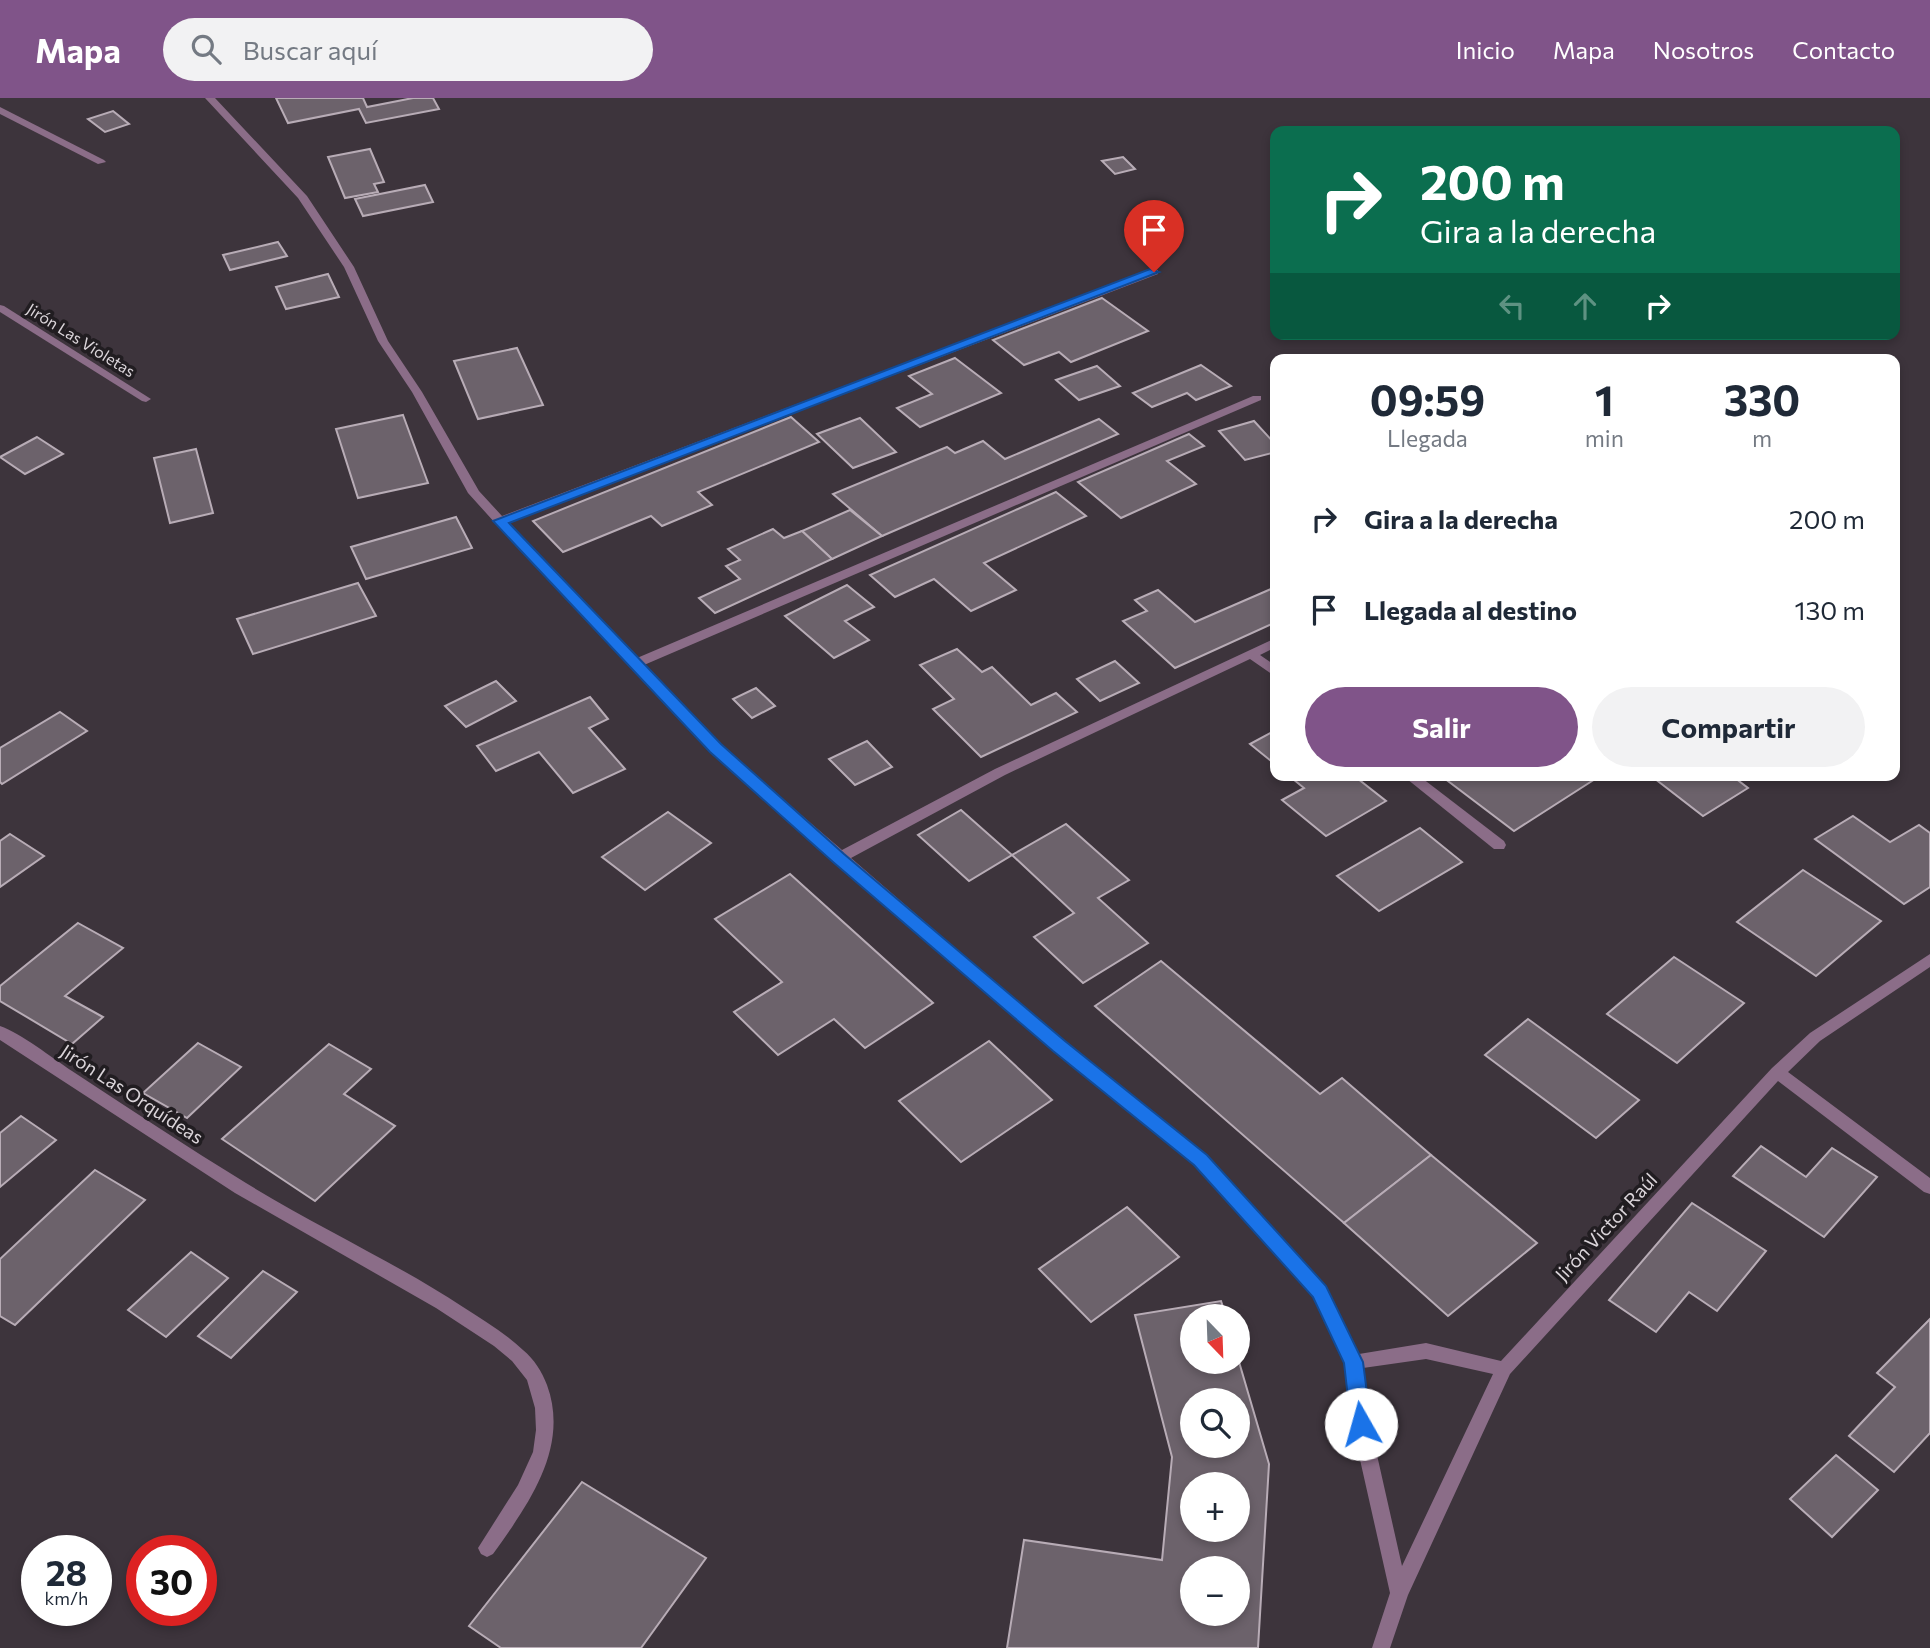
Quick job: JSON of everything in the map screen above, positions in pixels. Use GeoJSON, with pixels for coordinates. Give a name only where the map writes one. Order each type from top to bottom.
{"type":"FeatureCollection","features":[{"type":"Feature","properties":{"kind":"street"},"geometry":{"type":"LineString","coordinates":[[210,98],[302,196],[349,267],[383,341],[417,392],[474,494],[715,748],[1059,1046],[1201,1160],[1319,1292],[1354,1362],[1361,1424],[1399,1593]]}},
{"type":"Feature","properties":{"kind":"street"},"geometry":{"type":"LineString","coordinates":[[0,110],[101,162]]}},
{"type":"Feature","properties":{"kind":"street"},"geometry":{"type":"LineString","coordinates":[[500,521],[1154,272]]}},
{"type":"Feature","properties":{"kind":"street","name":"Jirón Las Violetas"},"geometry":{"type":"LineString","coordinates":[[0,308],[146,399]]}},
{"type":"Feature","properties":{"kind":"street"},"geometry":{"type":"LineString","coordinates":[[635,664],[1256,398]]}},
{"type":"Feature","properties":{"kind":"street"},"geometry":{"type":"LineString","coordinates":[[839,858],[888,829],[1086,730],[1270,645]]}},
{"type":"Feature","properties":{"kind":"street"},"geometry":{"type":"LineString","coordinates":[[1251,654],[1270,668]]}},
{"type":"Feature","properties":{"kind":"street"},"geometry":{"type":"LineString","coordinates":[[1417,781],[1499,845]]}},
{"type":"Feature","properties":{"kind":"street","name":"Jirón Victor Raúl"},"geometry":{"type":"LineString","coordinates":[[1381,1648],[1399,1593],[1504,1369],[1777,1072],[1815,1038],[1930,960]]}},
{"type":"Feature","properties":{"kind":"street","name":"Jirón Las Orquídeas"},"geometry":{"type":"LineString","coordinates":[[0,1032],[243,1189],[419,1286],[503,1343],[523,1360],[537,1382],[545,1408],[547,1434],[541,1461],[530,1488],[487,1548]]}},
{"type":"Feature","properties":{"kind":"street"},"geometry":{"type":"LineString","coordinates":[[1777,1072],[1930,1187]]}},
{"type":"Feature","properties":{"kind":"street"},"geometry":{"type":"LineString","coordinates":[[1354,1362],[1426,1351],[1504,1369]]}},
{"type":"Feature","properties":{"kind":"building"},"geometry":{"type":"Polygon","coordinates":[[[276,98],[363,98],[367,107],[413,98],[433,98],[439,109],[366,123],[359,109],[288,123],[276,98]]]}},
{"type":"Feature","properties":{"kind":"building"},"geometry":{"type":"Polygon","coordinates":[[[113,111],[129,124],[105,132],[88,119],[113,111]]]}},
{"type":"Feature","properties":{"kind":"building"},"geometry":{"type":"Polygon","coordinates":[[[370,149],[384,182],[374,184],[378,192],[345,198],[328,157],[370,149]]]}},
{"type":"Feature","properties":{"kind":"building"},"geometry":{"type":"Polygon","coordinates":[[[1123,157],[1135,169],[1115,174],[1102,161],[1123,157]]]}},
{"type":"Feature","properties":{"kind":"building"},"geometry":{"type":"Polygon","coordinates":[[[425,185],[433,202],[363,216],[355,199],[425,185]]]}},
{"type":"Feature","properties":{"kind":"building"},"geometry":{"type":"Polygon","coordinates":[[[278,242],[287,256],[230,270],[223,255],[278,242]]]}},
{"type":"Feature","properties":{"kind":"building"},"geometry":{"type":"Polygon","coordinates":[[[328,274],[339,297],[286,309],[276,287],[328,274]]]}},
{"type":"Feature","properties":{"kind":"building"},"geometry":{"type":"Polygon","coordinates":[[[1102,298],[1148,331],[1071,362],[1059,352],[1024,365],[993,340],[1102,298]]]}},
{"type":"Feature","properties":{"kind":"building"},"geometry":{"type":"Polygon","coordinates":[[[517,348],[543,405],[478,419],[454,361],[517,348]]]}},
{"type":"Feature","properties":{"kind":"building"},"geometry":{"type":"Polygon","coordinates":[[[955,358],[1001,393],[920,427],[897,408],[932,394],[909,376],[955,358]]]}},
{"type":"Feature","properties":{"kind":"building"},"geometry":{"type":"Polygon","coordinates":[[[1201,365],[1231,386],[1196,400],[1187,393],[1152,407],[1133,393],[1201,365]]]}},
{"type":"Feature","properties":{"kind":"building"},"geometry":{"type":"Polygon","coordinates":[[[1097,366],[1120,386],[1079,400],[1056,380],[1097,366]]]}},
{"type":"Feature","properties":{"kind":"building"},"geometry":{"type":"Polygon","coordinates":[[[403,415],[428,483],[358,498],[336,429],[403,415]]]}},
{"type":"Feature","properties":{"kind":"building"},"geometry":{"type":"Polygon","coordinates":[[[791,417],[819,442],[698,492],[712,505],[662,526],[651,516],[563,552],[533,521],[791,417]]]}},
{"type":"Feature","properties":{"kind":"building"},"geometry":{"type":"Polygon","coordinates":[[[860,418],[896,452],[853,468],[817,434],[860,418]]]}},
{"type":"Feature","properties":{"kind":"building"},"geometry":{"type":"Polygon","coordinates":[[[1099,419],[1118,434],[882,536],[833,494],[947,447],[955,453],[983,441],[1005,459],[1099,419]]]}},
{"type":"Feature","properties":{"kind":"building"},"geometry":{"type":"Polygon","coordinates":[[[1254,421],[1270,438],[1270,454],[1245,460],[1219,431],[1254,421]]]}},
{"type":"Feature","properties":{"kind":"building"},"geometry":{"type":"Polygon","coordinates":[[[1189,434],[1204,446],[1167,461],[1196,484],[1121,518],[1078,482],[1189,434]]]}},
{"type":"Feature","properties":{"kind":"building"},"geometry":{"type":"Polygon","coordinates":[[[37,437],[63,454],[25,474],[0,457],[37,437]]]}},
{"type":"Feature","properties":{"kind":"building"},"geometry":{"type":"Polygon","coordinates":[[[196,449],[213,513],[170,523],[154,458],[196,449]]]}},
{"type":"Feature","properties":{"kind":"building"},"geometry":{"type":"Polygon","coordinates":[[[1056,492],[1086,516],[984,563],[1016,590],[971,611],[934,579],[895,597],[870,575],[1056,492]]]}},
{"type":"Feature","properties":{"kind":"building"},"geometry":{"type":"Polygon","coordinates":[[[850,510],[882,536],[832,559],[802,531],[850,510]]]}},
{"type":"Feature","properties":{"kind":"building"},"geometry":{"type":"Polygon","coordinates":[[[456,517],[472,548],[366,579],[351,547],[456,517]]]}},
{"type":"Feature","properties":{"kind":"building"},"geometry":{"type":"Polygon","coordinates":[[[773,529],[784,538],[802,531],[832,559],[715,613],[699,598],[740,579],[726,566],[740,560],[728,549],[773,529]]]}},
{"type":"Feature","properties":{"kind":"building"},"geometry":{"type":"Polygon","coordinates":[[[358,583],[376,616],[253,654],[237,619],[358,583]]]}},
{"type":"Feature","properties":{"kind":"building"},"geometry":{"type":"Polygon","coordinates":[[[847,585],[874,607],[845,621],[869,640],[834,658],[785,616],[847,585]]]}},
{"type":"Feature","properties":{"kind":"building"},"geometry":{"type":"Polygon","coordinates":[[[1270,589],[1270,625],[1175,668],[1123,621],[1147,611],[1135,600],[1158,590],[1195,622],[1270,589]]]}},
{"type":"Feature","properties":{"kind":"building"},"geometry":{"type":"Polygon","coordinates":[[[957,649],[982,672],[992,667],[1031,705],[1056,693],[1077,712],[981,757],[933,709],[954,699],[920,665],[957,649]]]}},
{"type":"Feature","properties":{"kind":"building"},"geometry":{"type":"Polygon","coordinates":[[[1115,661],[1139,683],[1100,701],[1077,679],[1115,661]]]}},
{"type":"Feature","properties":{"kind":"building"},"geometry":{"type":"Polygon","coordinates":[[[496,681],[516,701],[466,727],[445,706],[496,681]]]}},
{"type":"Feature","properties":{"kind":"building"},"geometry":{"type":"Polygon","coordinates":[[[756,688],[775,706],[752,718],[733,699],[756,688]]]}},
{"type":"Feature","properties":{"kind":"building"},"geometry":{"type":"Polygon","coordinates":[[[590,697],[608,719],[589,728],[625,769],[573,793],[539,752],[496,771],[477,746],[590,697]]]}},
{"type":"Feature","properties":{"kind":"building"},"geometry":{"type":"Polygon","coordinates":[[[60,712],[87,731],[2,784],[0,748],[60,712]]]}},
{"type":"Feature","properties":{"kind":"building"},"geometry":{"type":"Polygon","coordinates":[[[1270,733],[1270,760],[1250,744],[1270,733]]]}},
{"type":"Feature","properties":{"kind":"building"},"geometry":{"type":"Polygon","coordinates":[[[867,741],[892,767],[855,785],[829,759],[867,741]]]}},
{"type":"Feature","properties":{"kind":"building"},"geometry":{"type":"Polygon","coordinates":[[[1295,781],[1361,781],[1386,801],[1326,836],[1282,800],[1304,788],[1295,781]]]}},
{"type":"Feature","properties":{"kind":"building"},"geometry":{"type":"Polygon","coordinates":[[[1448,781],[1592,781],[1514,831],[1448,781]]]}},
{"type":"Feature","properties":{"kind":"building"},"geometry":{"type":"Polygon","coordinates":[[[1658,781],[1739,781],[1748,788],[1703,816],[1658,781]]]}},
{"type":"Feature","properties":{"kind":"building"},"geometry":{"type":"Polygon","coordinates":[[[961,810],[1012,855],[969,881],[918,835],[961,810]]]}},
{"type":"Feature","properties":{"kind":"building"},"geometry":{"type":"Polygon","coordinates":[[[668,812],[711,843],[645,890],[602,857],[668,812]]]}},
{"type":"Feature","properties":{"kind":"building"},"geometry":{"type":"Polygon","coordinates":[[[1853,816],[1890,842],[1919,825],[1930,833],[1930,887],[1904,904],[1815,839],[1853,816]]]}},
{"type":"Feature","properties":{"kind":"building"},"geometry":{"type":"Polygon","coordinates":[[[1066,824],[1129,880],[1098,898],[1148,943],[1083,983],[1034,937],[1074,913],[1012,855],[1066,824]]]}},
{"type":"Feature","properties":{"kind":"building"},"geometry":{"type":"Polygon","coordinates":[[[1420,828],[1462,862],[1379,911],[1337,876],[1420,828]]]}},
{"type":"Feature","properties":{"kind":"building"},"geometry":{"type":"Polygon","coordinates":[[[10,834],[44,856],[0,887],[0,841],[10,834]]]}},
{"type":"Feature","properties":{"kind":"building"},"geometry":{"type":"Polygon","coordinates":[[[1803,870],[1881,921],[1816,976],[1737,922],[1803,870]]]}},
{"type":"Feature","properties":{"kind":"building"},"geometry":{"type":"Polygon","coordinates":[[[790,874],[933,1003],[865,1048],[834,1019],[778,1055],[734,1012],[782,982],[715,919],[790,874]]]}},
{"type":"Feature","properties":{"kind":"building"},"geometry":{"type":"Polygon","coordinates":[[[78,923],[123,948],[65,996],[103,1017],[72,1044],[0,1001],[0,986],[78,923]]]}},
{"type":"Feature","properties":{"kind":"building"},"geometry":{"type":"Polygon","coordinates":[[[1674,957],[1744,1003],[1677,1063],[1607,1014],[1674,957]]]}},
{"type":"Feature","properties":{"kind":"building"},"geometry":{"type":"Polygon","coordinates":[[[1161,961],[1320,1094],[1342,1078],[1431,1155],[1344,1223],[1095,1006],[1161,961]]]}},
{"type":"Feature","properties":{"kind":"building"},"geometry":{"type":"Polygon","coordinates":[[[1528,1019],[1639,1100],[1596,1138],[1485,1055],[1528,1019]]]}},
{"type":"Feature","properties":{"kind":"building"},"geometry":{"type":"Polygon","coordinates":[[[989,1041],[1052,1100],[961,1162],[899,1101],[989,1041]]]}},
{"type":"Feature","properties":{"kind":"building"},"geometry":{"type":"Polygon","coordinates":[[[198,1043],[241,1067],[187,1118],[143,1093],[198,1043]]]}},
{"type":"Feature","properties":{"kind":"building"},"geometry":{"type":"Polygon","coordinates":[[[329,1044],[371,1069],[344,1094],[395,1126],[315,1201],[222,1139],[329,1044]]]}},
{"type":"Feature","properties":{"kind":"building"},"geometry":{"type":"Polygon","coordinates":[[[21,1116],[56,1140],[0,1187],[0,1133],[21,1116]]]}},
{"type":"Feature","properties":{"kind":"building"},"geometry":{"type":"Polygon","coordinates":[[[1761,1146],[1806,1177],[1832,1148],[1877,1177],[1824,1237],[1733,1176],[1761,1146]]]}},
{"type":"Feature","properties":{"kind":"building"},"geometry":{"type":"Polygon","coordinates":[[[1431,1155],[1537,1243],[1448,1316],[1344,1223],[1431,1155]]]}},
{"type":"Feature","properties":{"kind":"building"},"geometry":{"type":"Polygon","coordinates":[[[95,1170],[145,1200],[15,1325],[0,1316],[0,1259],[95,1170]]]}},
{"type":"Feature","properties":{"kind":"building"},"geometry":{"type":"Polygon","coordinates":[[[1692,1203],[1766,1251],[1717,1311],[1689,1292],[1656,1332],[1609,1300],[1692,1203]]]}},
{"type":"Feature","properties":{"kind":"building"},"geometry":{"type":"Polygon","coordinates":[[[1127,1207],[1179,1257],[1091,1322],[1039,1269],[1127,1207]]]}},
{"type":"Feature","properties":{"kind":"building"},"geometry":{"type":"Polygon","coordinates":[[[191,1252],[228,1278],[166,1337],[128,1310],[191,1252]]]}},
{"type":"Feature","properties":{"kind":"building"},"geometry":{"type":"Polygon","coordinates":[[[263,1271],[297,1292],[231,1358],[198,1336],[263,1271]]]}},
{"type":"Feature","properties":{"kind":"building"},"geometry":{"type":"Polygon","coordinates":[[[1180,1308],[1180,1374],[1243,1374],[1247,1388],[1180,1388],[1180,1458],[1250,1458],[1250,1399],[1269,1464],[1258,1648],[1007,1648],[1024,1540],[1162,1560],[1172,1457],[1135,1315],[1180,1308]]]}},
{"type":"Feature","properties":{"kind":"building"},"geometry":{"type":"Polygon","coordinates":[[[1930,1319],[1930,1433],[1894,1472],[1849,1436],[1895,1387],[1877,1373],[1930,1319]]]}},
{"type":"Feature","properties":{"kind":"building"},"geometry":{"type":"Polygon","coordinates":[[[1836,1455],[1878,1490],[1832,1537],[1790,1499],[1836,1455]]]}},
{"type":"Feature","properties":{"kind":"building"},"geometry":{"type":"Polygon","coordinates":[[[582,1482],[706,1558],[641,1648],[501,1648],[469,1626],[582,1482]]]}},
{"type":"Feature","properties":{"kind":"route"},"geometry":{"type":"LineString","coordinates":[[1154,272],[500,521],[715,748],[1059,1046],[1201,1160],[1319,1292],[1354,1362],[1361,1424]]}}]}
